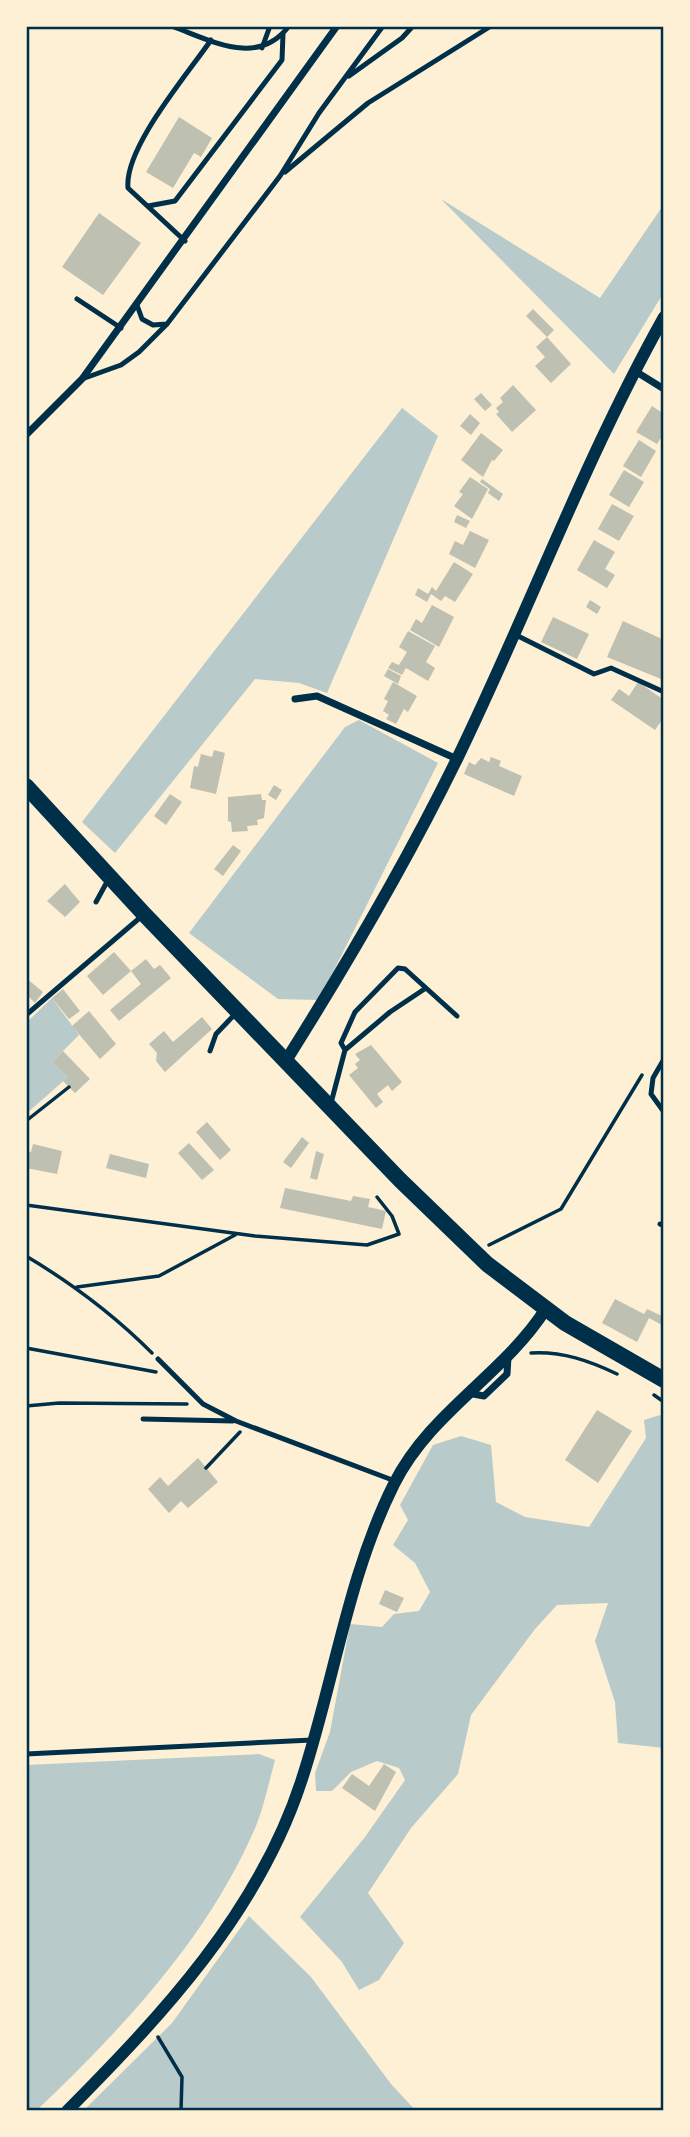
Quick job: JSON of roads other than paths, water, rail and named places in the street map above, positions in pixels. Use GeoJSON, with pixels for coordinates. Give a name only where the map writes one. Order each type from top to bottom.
{"type":"FeatureCollection","features":[{"type":"Feature","properties":{"kind":"highway"},"geometry":{"type":"LineString","coordinates":[[26,786],[144,914],[474,1252],[545,1310],[664,1380]]}},
{"type":"Feature","properties":{"kind":"street"},"geometry":{"type":"LineString","coordinates":[[26,435],[82,379],[121,328],[337,26]]}},
{"type":"Feature","properties":{"kind":"street"},"geometry":{"type":"LineString","coordinates":[[287,1059],[378,911],[457,760],[608,422],[664,317]]}},
{"type":"Feature","properties":{"kind":"street"},"geometry":{"type":"LineString","coordinates":[[634,370],[664,389]]}},
{"type":"Feature","properties":{"kind":"street"},"geometry":{"type":"LineString","coordinates":[[295,699],[317,696],[457,760]]}},
{"type":"Feature","properties":{"kind":"street"},"geometry":{"type":"LineString","coordinates":[[67,2111],[148,2029],[190,1979],[256,1881],[282,1831],[315,1740],[346,1614],[379,1515],[395,1481],[422,1439],[467,1393],[508,1357],[529,1334],[545,1310]]}},
{"type":"Feature","properties":{"kind":"lane"},"geometry":{"type":"LineString","coordinates":[[171,26],[242,50],[262,48],[283,34],[289,26]]}},
{"type":"Feature","properties":{"kind":"lane"},"geometry":{"type":"LineString","coordinates":[[262,48],[270,26]]}},
{"type":"Feature","properties":{"kind":"lane"},"geometry":{"type":"LineString","coordinates":[[82,379],[121,365],[139,352],[167,324],[280,176],[343,80],[383,26]]}},
{"type":"Feature","properties":{"kind":"lane"},"geometry":{"type":"LineString","coordinates":[[343,80],[402,38],[413,26]]}},
{"type":"Feature","properties":{"kind":"lane"},"geometry":{"type":"LineString","coordinates":[[280,176],[368,103],[491,26]]}},
{"type":"Feature","properties":{"kind":"lane"},"geometry":{"type":"LineString","coordinates":[[148,206],[175,201],[282,60],[283,34]]}},
{"type":"Feature","properties":{"kind":"lane"},"geometry":{"type":"LineString","coordinates":[[185,241],[128,188],[130,163],[211,40]]}},
{"type":"Feature","properties":{"kind":"lane"},"geometry":{"type":"LineString","coordinates":[[77,299],[121,328]]}},
{"type":"Feature","properties":{"kind":"lane"},"geometry":{"type":"LineString","coordinates":[[137,305],[142,319],[153,325],[167,324]]}},
{"type":"Feature","properties":{"kind":"lane"},"geometry":{"type":"LineString","coordinates":[[513,634],[594,674],[611,668],[664,692]]}},
{"type":"Feature","properties":{"kind":"lane"},"geometry":{"type":"LineString","coordinates":[[96,902],[109,877]]}},
{"type":"Feature","properties":{"kind":"lane"},"geometry":{"type":"LineString","coordinates":[[26,1015],[144,914]]}},
{"type":"Feature","properties":{"kind":"lane"},"geometry":{"type":"LineString","coordinates":[[345,1050],[341,1043],[355,1012],[398,968],[405,969],[457,1016]]}},
{"type":"Feature","properties":{"kind":"lane"},"geometry":{"type":"LineString","coordinates":[[330,1106],[345,1050],[390,1012],[426,988]]}},
{"type":"Feature","properties":{"kind":"lane"},"geometry":{"type":"LineString","coordinates":[[210,1051],[216,1034],[239,1010]]}},
{"type":"Feature","properties":{"kind":"lane"},"geometry":{"type":"LineString","coordinates":[[664,1059],[653,1078],[651,1094],[664,1112]]}},
{"type":"Feature","properties":{"kind":"lane"},"geometry":{"type":"LineString","coordinates":[[158,1359],[203,1404],[236,1422],[395,1481]]}},
{"type":"Feature","properties":{"kind":"lane"},"geometry":{"type":"LineString","coordinates":[[143,1419],[236,1422]]}},
{"type":"Feature","properties":{"kind":"lane"},"geometry":{"type":"LineString","coordinates":[[26,1754],[315,1740]]}}]}
